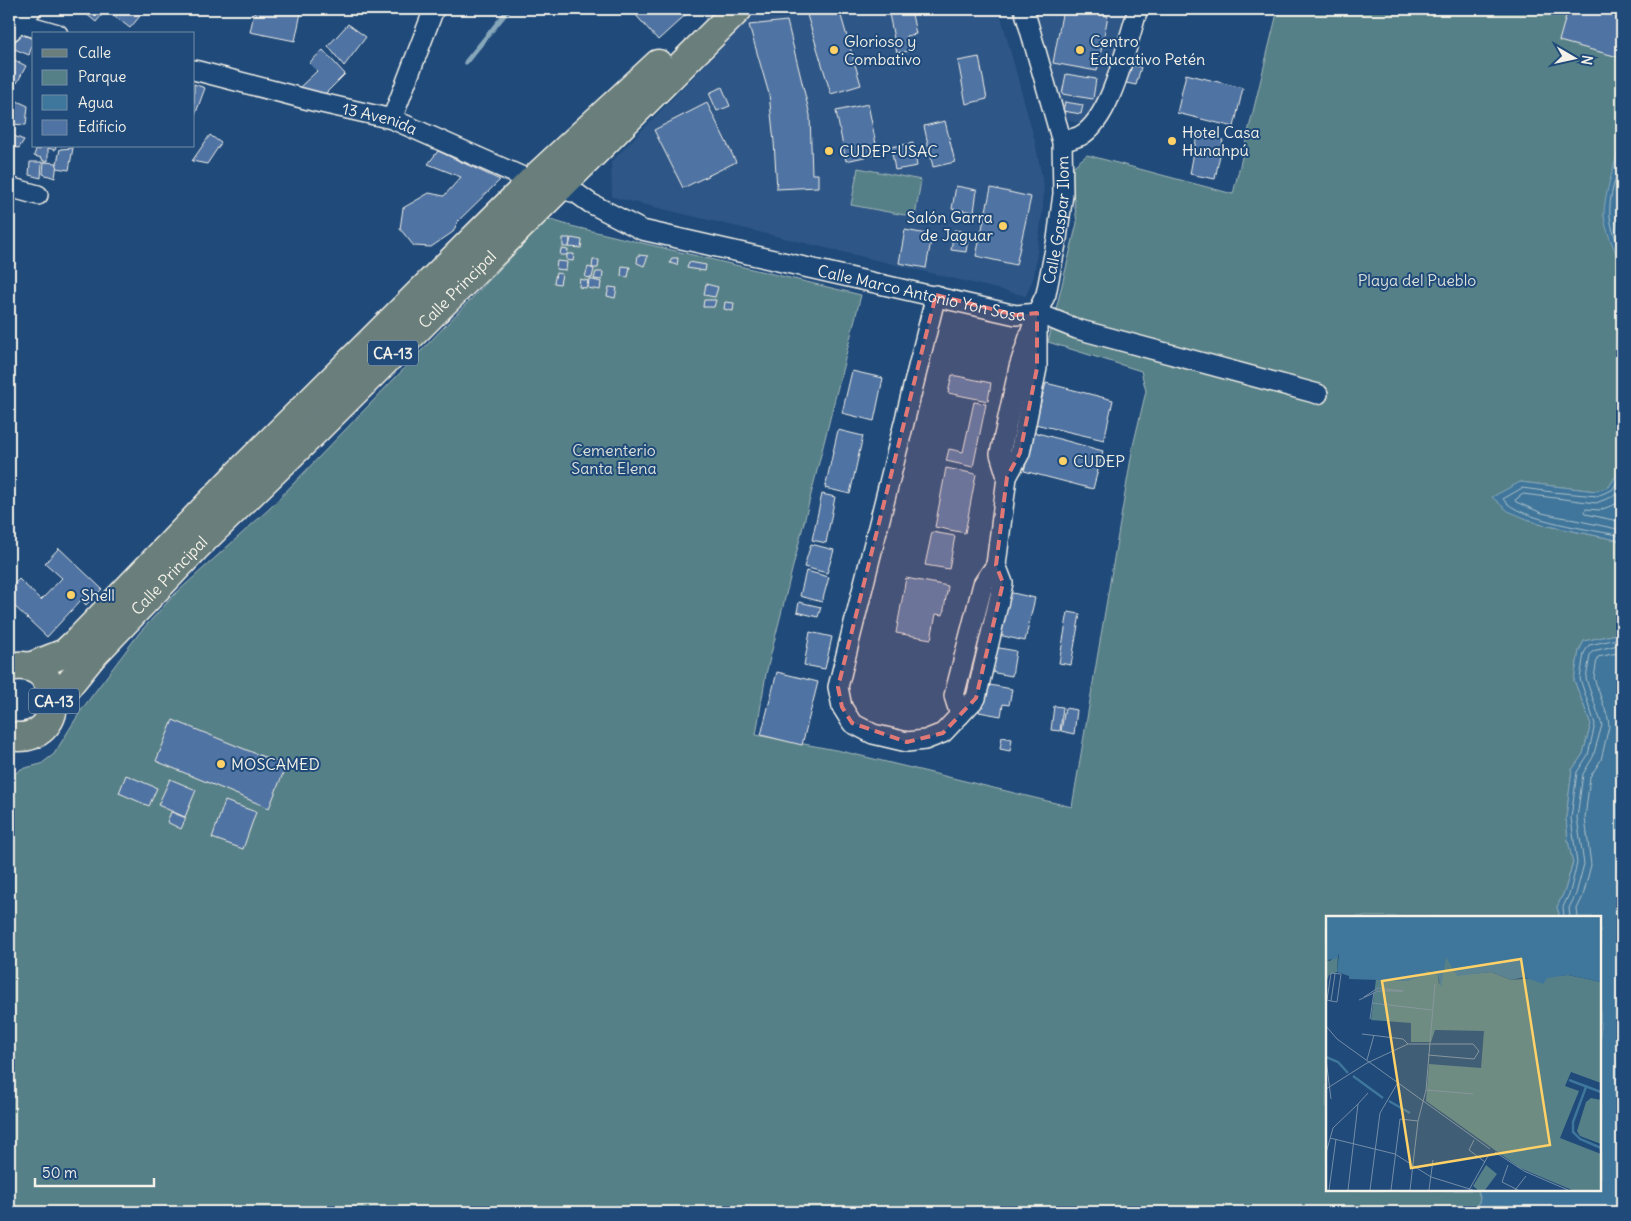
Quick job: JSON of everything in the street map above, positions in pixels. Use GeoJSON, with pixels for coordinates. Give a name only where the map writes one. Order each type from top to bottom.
{"type":"FeatureCollection","features":[{"type":"Feature","properties":{"kind":"main road","name":"Calle Principal"},"geometry":{"type":"LineString","coordinates":[[19,667],[66,653],[243,469],[532,181],[718,9]]}},
{"type":"Feature","properties":{"kind":"main road","name":"Calle Principal"},"geometry":{"type":"LineString","coordinates":[[54,703],[92,656],[195,548],[560,188],[738,9]]}},
{"type":"Feature","properties":{"kind":"main road","name":"CA-13"},"geometry":{"type":"LineString","coordinates":[[12,741],[43,728],[53,712],[54,703],[53,691],[48,681],[40,672],[19,667]]}},
{"type":"Feature","properties":{"kind":"street"},"geometry":{"type":"LineString","coordinates":[[12,26],[32,9]]}},
{"type":"Feature","properties":{"kind":"street"},"geometry":{"type":"LineString","coordinates":[[392,119],[434,9]]}},
{"type":"Feature","properties":{"kind":"street","name":"Calle Gaspar Ilom"},"geometry":{"type":"LineString","coordinates":[[936,295],[838,687],[842,707],[852,724],[873,734],[907,742],[925,740],[943,733],[960,715],[954,696],[983,584],[996,565],[1007,477],[1000,454],[1019,367],[1037,313],[1046,294],[1057,240],[1063,194],[1062,142],[1024,9]]}},
{"type":"Feature","properties":{"kind":"street"},"geometry":{"type":"LineString","coordinates":[[1062,142],[1081,135],[1098,120],[1109,102],[1138,9]]}},
{"type":"Feature","properties":{"kind":"street"},"geometry":{"type":"LineString","coordinates":[[12,26],[46,32]]}},
{"type":"Feature","properties":{"kind":"street","name":"13 Avenida"},"geometry":{"type":"LineString","coordinates":[[195,70],[317,102],[392,119],[532,181],[560,188]]}},
{"type":"Feature","properties":{"kind":"street"},"geometry":{"type":"LineString","coordinates":[[9,187],[38,195]]}},
{"type":"Feature","properties":{"kind":"street","name":"Calle Marco Antonio Yon Sosa"},"geometry":{"type":"LineString","coordinates":[[560,188],[576,193],[590,203],[642,230],[936,295],[1016,315],[1037,313],[1077,329],[1318,394]]}},
{"type":"Feature","properties":{"kind":"highlighted area"},"geometry":{"type":"Polygon","coordinates":[[[936,295],[1016,315],[1037,313],[1037,368],[1020,453],[1007,477],[996,565],[1003,583],[976,698],[943,733],[907,742],[852,723],[842,707],[838,687],[936,295]]]}},
{"type":"Feature","properties":{"kind":"shaded area","name":"CUDEP-USAC"},"geometry":{"type":"Polygon","coordinates":[[[759,9],[999,9],[1035,141],[1044,187],[1034,276],[1026,296],[612,197],[611,162],[759,9]]]}},
{"type":"Feature","properties":{"kind":"shaded area","name":"Centro Educativo Petén"},"geometry":{"type":"Polygon","coordinates":[[[1033,9],[1126,9],[1104,90],[1093,113],[1083,123],[1073,122],[1061,114],[1033,9]]]}},
{"type":"Feature","properties":{"kind":"green space"},"geometry":{"type":"Polygon","coordinates":[[[1278,9],[1622,9],[1622,137],[1606,199],[1604,216],[1622,267],[1619,338],[1622,345],[1622,466],[1609,487],[1596,491],[1520,482],[1539,524],[1622,541],[1622,633],[1584,641],[1579,651],[1574,680],[1591,724],[1583,754],[1572,770],[1566,818],[1573,862],[1565,890],[1557,907],[1560,916],[1326,916],[1326,1191],[1478,1191],[1480,1198],[1477,1212],[9,1212],[9,778],[21,769],[41,764],[54,754],[82,709],[140,632],[175,594],[269,509],[548,219],[861,295],[766,674],[756,735],[841,751],[1072,807],[1133,446],[1146,391],[1141,371],[1048,342],[1077,223],[1070,169],[1087,155],[1233,194],[1278,9]]]}},
{"type":"Feature","properties":{"kind":"green space"},"geometry":{"type":"Polygon","coordinates":[[[858,168],[921,180],[915,217],[851,205],[858,168]]]}},
{"type":"Feature","properties":{"kind":"water"},"geometry":{"type":"Polygon","coordinates":[[[1622,137],[1622,267],[1605,223],[1604,207],[1622,137]]]}},
{"type":"Feature","properties":{"kind":"water"},"geometry":{"type":"Polygon","coordinates":[[[1622,466],[1622,541],[1539,524],[1508,511],[1492,497],[1520,482],[1596,491],[1609,487],[1622,466]]]}},
{"type":"Feature","properties":{"kind":"water"},"geometry":{"type":"Polygon","coordinates":[[[1622,633],[1622,1212],[1477,1212],[1480,1198],[1478,1191],[1601,1191],[1601,916],[1560,916],[1557,907],[1565,890],[1573,863],[1566,818],[1572,770],[1583,754],[1591,724],[1574,680],[1579,651],[1584,641],[1622,633]]]}},
{"type":"Feature","properties":{"kind":"building"},"geometry":{"type":"Polygon","coordinates":[[[80,9],[107,9],[96,22],[80,9]]]}},
{"type":"Feature","properties":{"kind":"building"},"geometry":{"type":"Polygon","coordinates":[[[110,9],[146,9],[130,28],[108,11],[110,9]]]}},
{"type":"Feature","properties":{"kind":"building"},"geometry":{"type":"Polygon","coordinates":[[[255,9],[280,9],[301,13],[295,41],[250,32],[255,9]]]}},
{"type":"Feature","properties":{"kind":"building"},"geometry":{"type":"Polygon","coordinates":[[[366,9],[395,9],[393,16],[366,9]]]}},
{"type":"Feature","properties":{"kind":"building"},"geometry":{"type":"Polygon","coordinates":[[[639,9],[692,9],[658,40],[634,13],[639,9]]]}},
{"type":"Feature","properties":{"kind":"building","name":"Glorioso y Combativo"},"geometry":{"type":"Polygon","coordinates":[[[829,9],[839,9],[861,85],[831,94],[807,15],[829,9]]]}},
{"type":"Feature","properties":{"kind":"building"},"geometry":{"type":"Polygon","coordinates":[[[911,9],[916,34],[906,36],[909,51],[897,53],[889,14],[911,9]]]}},
{"type":"Feature","properties":{"kind":"building"},"geometry":{"type":"Polygon","coordinates":[[[1063,9],[1108,16],[1097,71],[1053,63],[1063,9]]]}},
{"type":"Feature","properties":{"kind":"building"},"geometry":{"type":"Polygon","coordinates":[[[1568,9],[1600,9],[1622,15],[1622,58],[1559,41],[1568,9]]]}},
{"type":"Feature","properties":{"kind":"building"},"geometry":{"type":"Polygon","coordinates":[[[787,21],[810,115],[812,174],[818,174],[818,187],[777,189],[769,94],[749,25],[787,21]]]}},
{"type":"Feature","properties":{"kind":"building"},"geometry":{"type":"Polygon","coordinates":[[[348,24],[366,37],[344,66],[328,46],[348,24]]]}},
{"type":"Feature","properties":{"kind":"building"},"geometry":{"type":"Polygon","coordinates":[[[18,33],[32,38],[29,55],[12,48],[18,33]]]}},
{"type":"Feature","properties":{"kind":"building"},"geometry":{"type":"Polygon","coordinates":[[[323,50],[345,74],[317,102],[301,86],[317,71],[309,63],[323,50]]]}},
{"type":"Feature","properties":{"kind":"building"},"geometry":{"type":"Polygon","coordinates":[[[9,57],[26,66],[17,83],[9,78],[9,57]]]}},
{"type":"Feature","properties":{"kind":"building"},"geometry":{"type":"Polygon","coordinates":[[[979,57],[987,99],[966,104],[958,61],[979,57]]]}},
{"type":"Feature","properties":{"kind":"building"},"geometry":{"type":"Polygon","coordinates":[[[1131,65],[1141,67],[1136,85],[1126,83],[1131,65]]]}},
{"type":"Feature","properties":{"kind":"building"},"geometry":{"type":"Polygon","coordinates":[[[1066,74],[1096,79],[1093,99],[1062,94],[1066,74]]]}},
{"type":"Feature","properties":{"kind":"building"},"geometry":{"type":"Polygon","coordinates":[[[1186,74],[1243,88],[1234,127],[1177,113],[1186,74]]]}},
{"type":"Feature","properties":{"kind":"building"},"geometry":{"type":"Polygon","coordinates":[[[195,84],[205,88],[195,115],[195,84]]]}},
{"type":"Feature","properties":{"kind":"building"},"geometry":{"type":"Polygon","coordinates":[[[722,87],[730,106],[717,111],[709,93],[722,87]]]}},
{"type":"Feature","properties":{"kind":"building"},"geometry":{"type":"Polygon","coordinates":[[[15,100],[28,106],[26,125],[10,124],[15,100]]]}},
{"type":"Feature","properties":{"kind":"building"},"geometry":{"type":"Polygon","coordinates":[[[1065,102],[1083,105],[1081,114],[1063,111],[1065,102]]]}},
{"type":"Feature","properties":{"kind":"building"},"geometry":{"type":"Polygon","coordinates":[[[707,103],[736,162],[683,188],[654,130],[707,103]]]}},
{"type":"Feature","properties":{"kind":"building"},"geometry":{"type":"Polygon","coordinates":[[[868,104],[878,154],[846,161],[836,111],[868,104]]]}},
{"type":"Feature","properties":{"kind":"building"},"geometry":{"type":"Polygon","coordinates":[[[945,121],[955,162],[933,167],[924,126],[945,121]]]}},
{"type":"Feature","properties":{"kind":"building"},"geometry":{"type":"Polygon","coordinates":[[[9,134],[24,140],[19,148],[9,146],[9,134]]]}},
{"type":"Feature","properties":{"kind":"building"},"geometry":{"type":"Polygon","coordinates":[[[210,135],[221,143],[207,164],[192,161],[210,135]]]}},
{"type":"Feature","properties":{"kind":"building"},"geometry":{"type":"Polygon","coordinates":[[[1197,135],[1223,140],[1215,179],[1190,174],[1197,135]]]}},
{"type":"Feature","properties":{"kind":"building"},"geometry":{"type":"Polygon","coordinates":[[[913,143],[917,166],[895,170],[891,147],[913,143]]]}},
{"type":"Feature","properties":{"kind":"building"},"geometry":{"type":"Polygon","coordinates":[[[40,148],[48,148],[48,161],[43,161],[42,158],[34,156],[36,149],[40,150],[40,148]]]}},
{"type":"Feature","properties":{"kind":"building"},"geometry":{"type":"Polygon","coordinates":[[[73,148],[69,170],[56,168],[60,149],[73,148]]]}},
{"type":"Feature","properties":{"kind":"building"},"geometry":{"type":"Polygon","coordinates":[[[438,151],[500,180],[458,221],[453,232],[431,247],[414,246],[400,229],[403,208],[429,193],[444,196],[461,177],[428,164],[438,151]]]}},
{"type":"Feature","properties":{"kind":"building"},"geometry":{"type":"Polygon","coordinates":[[[30,162],[42,162],[41,178],[29,175],[30,162]]]}},
{"type":"Feature","properties":{"kind":"building"},"geometry":{"type":"Polygon","coordinates":[[[44,162],[57,163],[55,178],[43,174],[44,162]]]}},
{"type":"Feature","properties":{"kind":"building"},"geometry":{"type":"Polygon","coordinates":[[[956,186],[977,190],[974,212],[952,209],[956,186]]]}},
{"type":"Feature","properties":{"kind":"building","name":"Salón Garra de Jaguar"},"geometry":{"type":"Polygon","coordinates":[[[991,188],[1031,197],[1016,265],[976,256],[991,188]]]}},
{"type":"Feature","properties":{"kind":"building"},"geometry":{"type":"Polygon","coordinates":[[[905,230],[932,235],[926,268],[899,263],[905,230]]]}},
{"type":"Feature","properties":{"kind":"building"},"geometry":{"type":"Polygon","coordinates":[[[954,230],[969,232],[966,252],[951,250],[954,230]]]}},
{"type":"Feature","properties":{"kind":"building"},"geometry":{"type":"Polygon","coordinates":[[[563,238],[570,238],[569,247],[563,247],[563,238]]]}},
{"type":"Feature","properties":{"kind":"building"},"geometry":{"type":"Polygon","coordinates":[[[571,238],[582,240],[581,248],[569,247],[571,238]]]}},
{"type":"Feature","properties":{"kind":"building"},"geometry":{"type":"Polygon","coordinates":[[[561,249],[568,250],[567,255],[560,255],[561,249]]]}},
{"type":"Feature","properties":{"kind":"building"},"geometry":{"type":"Polygon","coordinates":[[[567,254],[574,254],[573,261],[567,260],[567,254]]]}},
{"type":"Feature","properties":{"kind":"building"},"geometry":{"type":"Polygon","coordinates":[[[638,255],[648,256],[644,266],[637,263],[638,255]]]}},
{"type":"Feature","properties":{"kind":"building"},"geometry":{"type":"Polygon","coordinates":[[[672,258],[678,258],[677,265],[670,263],[672,258]]]}},
{"type":"Feature","properties":{"kind":"building"},"geometry":{"type":"Polygon","coordinates":[[[593,260],[599,260],[598,268],[592,268],[593,260]]]}},
{"type":"Feature","properties":{"kind":"building"},"geometry":{"type":"Polygon","coordinates":[[[557,261],[567,262],[566,270],[556,269],[557,261]]]}},
{"type":"Feature","properties":{"kind":"building"},"geometry":{"type":"Polygon","coordinates":[[[689,262],[706,265],[705,271],[687,268],[689,262]]]}},
{"type":"Feature","properties":{"kind":"building"},"geometry":{"type":"Polygon","coordinates":[[[622,266],[630,267],[628,277],[621,276],[622,266]]]}},
{"type":"Feature","properties":{"kind":"building"},"geometry":{"type":"Polygon","coordinates":[[[588,267],[594,269],[592,278],[585,277],[588,267]]]}},
{"type":"Feature","properties":{"kind":"building"},"geometry":{"type":"Polygon","coordinates":[[[596,272],[603,272],[602,280],[594,279],[596,272]]]}},
{"type":"Feature","properties":{"kind":"building"},"geometry":{"type":"Polygon","coordinates":[[[556,273],[562,274],[560,284],[554,283],[556,273]]]}},
{"type":"Feature","properties":{"kind":"building"},"geometry":{"type":"Polygon","coordinates":[[[580,279],[588,281],[586,288],[579,287],[580,279]]]}},
{"type":"Feature","properties":{"kind":"building"},"geometry":{"type":"Polygon","coordinates":[[[589,279],[601,282],[600,290],[588,288],[589,279]]]}},
{"type":"Feature","properties":{"kind":"building"},"geometry":{"type":"Polygon","coordinates":[[[706,284],[718,287],[715,297],[704,295],[706,284]]]}},
{"type":"Feature","properties":{"kind":"building"},"geometry":{"type":"Polygon","coordinates":[[[609,287],[617,288],[615,298],[607,296],[609,287]]]}},
{"type":"Feature","properties":{"kind":"building"},"geometry":{"type":"Polygon","coordinates":[[[704,300],[716,300],[714,307],[703,307],[704,300]]]}},
{"type":"Feature","properties":{"kind":"building"},"geometry":{"type":"Polygon","coordinates":[[[725,302],[734,303],[733,311],[724,309],[725,302]]]}},
{"type":"Feature","properties":{"kind":"building"},"geometry":{"type":"Polygon","coordinates":[[[852,371],[883,378],[874,421],[842,413],[852,371]]]}},
{"type":"Feature","properties":{"kind":"building"},"geometry":{"type":"Polygon","coordinates":[[[952,375],[991,383],[988,401],[948,393],[952,375]]]}},
{"type":"Feature","properties":{"kind":"building"},"geometry":{"type":"Polygon","coordinates":[[[1046,383],[1113,400],[1104,440],[1035,424],[1046,383]]]}},
{"type":"Feature","properties":{"kind":"building"},"geometry":{"type":"Polygon","coordinates":[[[974,402],[986,404],[973,467],[946,461],[949,449],[963,452],[974,402]]]}},
{"type":"Feature","properties":{"kind":"building"},"geometry":{"type":"Polygon","coordinates":[[[838,430],[863,436],[850,494],[825,488],[838,430]]]}},
{"type":"Feature","properties":{"kind":"building","name":"CUDEP"},"geometry":{"type":"Polygon","coordinates":[[[1034,432],[1103,451],[1093,489],[1024,471],[1034,432]]]}},
{"type":"Feature","properties":{"kind":"building"},"geometry":{"type":"Polygon","coordinates":[[[946,468],[976,474],[965,533],[935,527],[946,468]]]}},
{"type":"Feature","properties":{"kind":"building"},"geometry":{"type":"Polygon","coordinates":[[[822,494],[835,497],[826,543],[812,540],[822,494]]]}},
{"type":"Feature","properties":{"kind":"building"},"geometry":{"type":"Polygon","coordinates":[[[932,532],[955,536],[949,569],[925,565],[932,532]]]}},
{"type":"Feature","properties":{"kind":"building"},"geometry":{"type":"Polygon","coordinates":[[[811,544],[834,550],[827,573],[804,567],[811,544]]]}},
{"type":"Feature","properties":{"kind":"building","name":"Shell"},"geometry":{"type":"Polygon","coordinates":[[[59,548],[102,589],[86,605],[81,600],[47,637],[9,601],[9,590],[19,579],[41,600],[62,578],[45,563],[59,548]]]}},
{"type":"Feature","properties":{"kind":"building"},"geometry":{"type":"Polygon","coordinates":[[[806,571],[829,577],[822,602],[800,596],[806,571]]]}},
{"type":"Feature","properties":{"kind":"building"},"geometry":{"type":"Polygon","coordinates":[[[906,578],[948,586],[943,615],[936,614],[931,639],[896,633],[906,578]]]}},
{"type":"Feature","properties":{"kind":"building"},"geometry":{"type":"Polygon","coordinates":[[[1008,592],[1035,598],[1025,641],[999,635],[1008,592]]]}},
{"type":"Feature","properties":{"kind":"building"},"geometry":{"type":"Polygon","coordinates":[[[799,602],[821,607],[818,617],[797,612],[799,602]]]}},
{"type":"Feature","properties":{"kind":"building"},"geometry":{"type":"Polygon","coordinates":[[[1068,612],[1080,614],[1071,665],[1059,663],[1068,612]]]}},
{"type":"Feature","properties":{"kind":"building"},"geometry":{"type":"Polygon","coordinates":[[[810,632],[832,637],[825,669],[804,665],[810,632]]]}},
{"type":"Feature","properties":{"kind":"building"},"geometry":{"type":"Polygon","coordinates":[[[994,647],[1016,651],[1012,676],[990,672],[994,647]]]}},
{"type":"Feature","properties":{"kind":"building"},"geometry":{"type":"Polygon","coordinates":[[[777,672],[818,682],[802,745],[761,735],[777,672]]]}},
{"type":"Feature","properties":{"kind":"building"},"geometry":{"type":"Polygon","coordinates":[[[984,684],[1012,689],[1009,705],[1003,704],[1001,716],[979,712],[984,684]]]}},
{"type":"Feature","properties":{"kind":"building"},"geometry":{"type":"Polygon","coordinates":[[[1054,706],[1063,707],[1060,731],[1051,730],[1054,706]]]}},
{"type":"Feature","properties":{"kind":"building"},"geometry":{"type":"Polygon","coordinates":[[[1065,708],[1077,710],[1074,734],[1061,731],[1065,708]]]}},
{"type":"Feature","properties":{"kind":"building","name":"MOSCAMED"},"geometry":{"type":"Polygon","coordinates":[[[173,720],[286,766],[269,808],[156,761],[173,720]]]}},
{"type":"Feature","properties":{"kind":"building"},"geometry":{"type":"Polygon","coordinates":[[[1002,737],[1012,739],[1010,751],[1000,749],[1002,737]]]}},
{"type":"Feature","properties":{"kind":"building"},"geometry":{"type":"Polygon","coordinates":[[[126,775],[157,788],[149,806],[119,793],[126,775]]]}},
{"type":"Feature","properties":{"kind":"building"},"geometry":{"type":"Polygon","coordinates":[[[170,779],[196,790],[185,817],[158,805],[170,779]]]}},
{"type":"Feature","properties":{"kind":"building"},"geometry":{"type":"Polygon","coordinates":[[[225,801],[256,812],[243,849],[212,838],[225,801]]]}},
{"type":"Feature","properties":{"kind":"building"},"geometry":{"type":"Polygon","coordinates":[[[171,812],[186,818],[181,829],[167,822],[171,812]]]}},
{"type":"Feature","properties":{"kind":"waterway"},"geometry":{"type":"LineString","coordinates":[[466,62],[509,9]]}},
{"type":"Feature","properties":{"kind":"place","name":"Glorioso y Combativo"},"geometry":{"type":"Point","coordinates":[834,50]}},
{"type":"Feature","properties":{"kind":"place","name":"Centro Educativo Petén"},"geometry":{"type":"Point","coordinates":[1080,50]}},
{"type":"Feature","properties":{"kind":"place","name":"Hotel Casa Hunahpú"},"geometry":{"type":"Point","coordinates":[1172,141]}},
{"type":"Feature","properties":{"kind":"place","name":"CUDEP-USAC"},"geometry":{"type":"Point","coordinates":[829,151]}},
{"type":"Feature","properties":{"kind":"place","name":"Salón Garra de Jaguar"},"geometry":{"type":"Point","coordinates":[1003,226]}},
{"type":"Feature","properties":{"kind":"place","name":"CUDEP"},"geometry":{"type":"Point","coordinates":[1063,461]}},
{"type":"Feature","properties":{"kind":"place","name":"Shell"},"geometry":{"type":"Point","coordinates":[71,595]}},
{"type":"Feature","properties":{"kind":"place","name":"MOSCAMED"},"geometry":{"type":"Point","coordinates":[221,764]}},
{"type":"Feature","properties":{"kind":"park label","name":"Playa del Pueblo"},"geometry":{"type":"Point","coordinates":[1417,280]}},
{"type":"Feature","properties":{"kind":"park label","name":"Cementerio Santa Elena"},"geometry":{"type":"Point","coordinates":[614,459]}}]}
